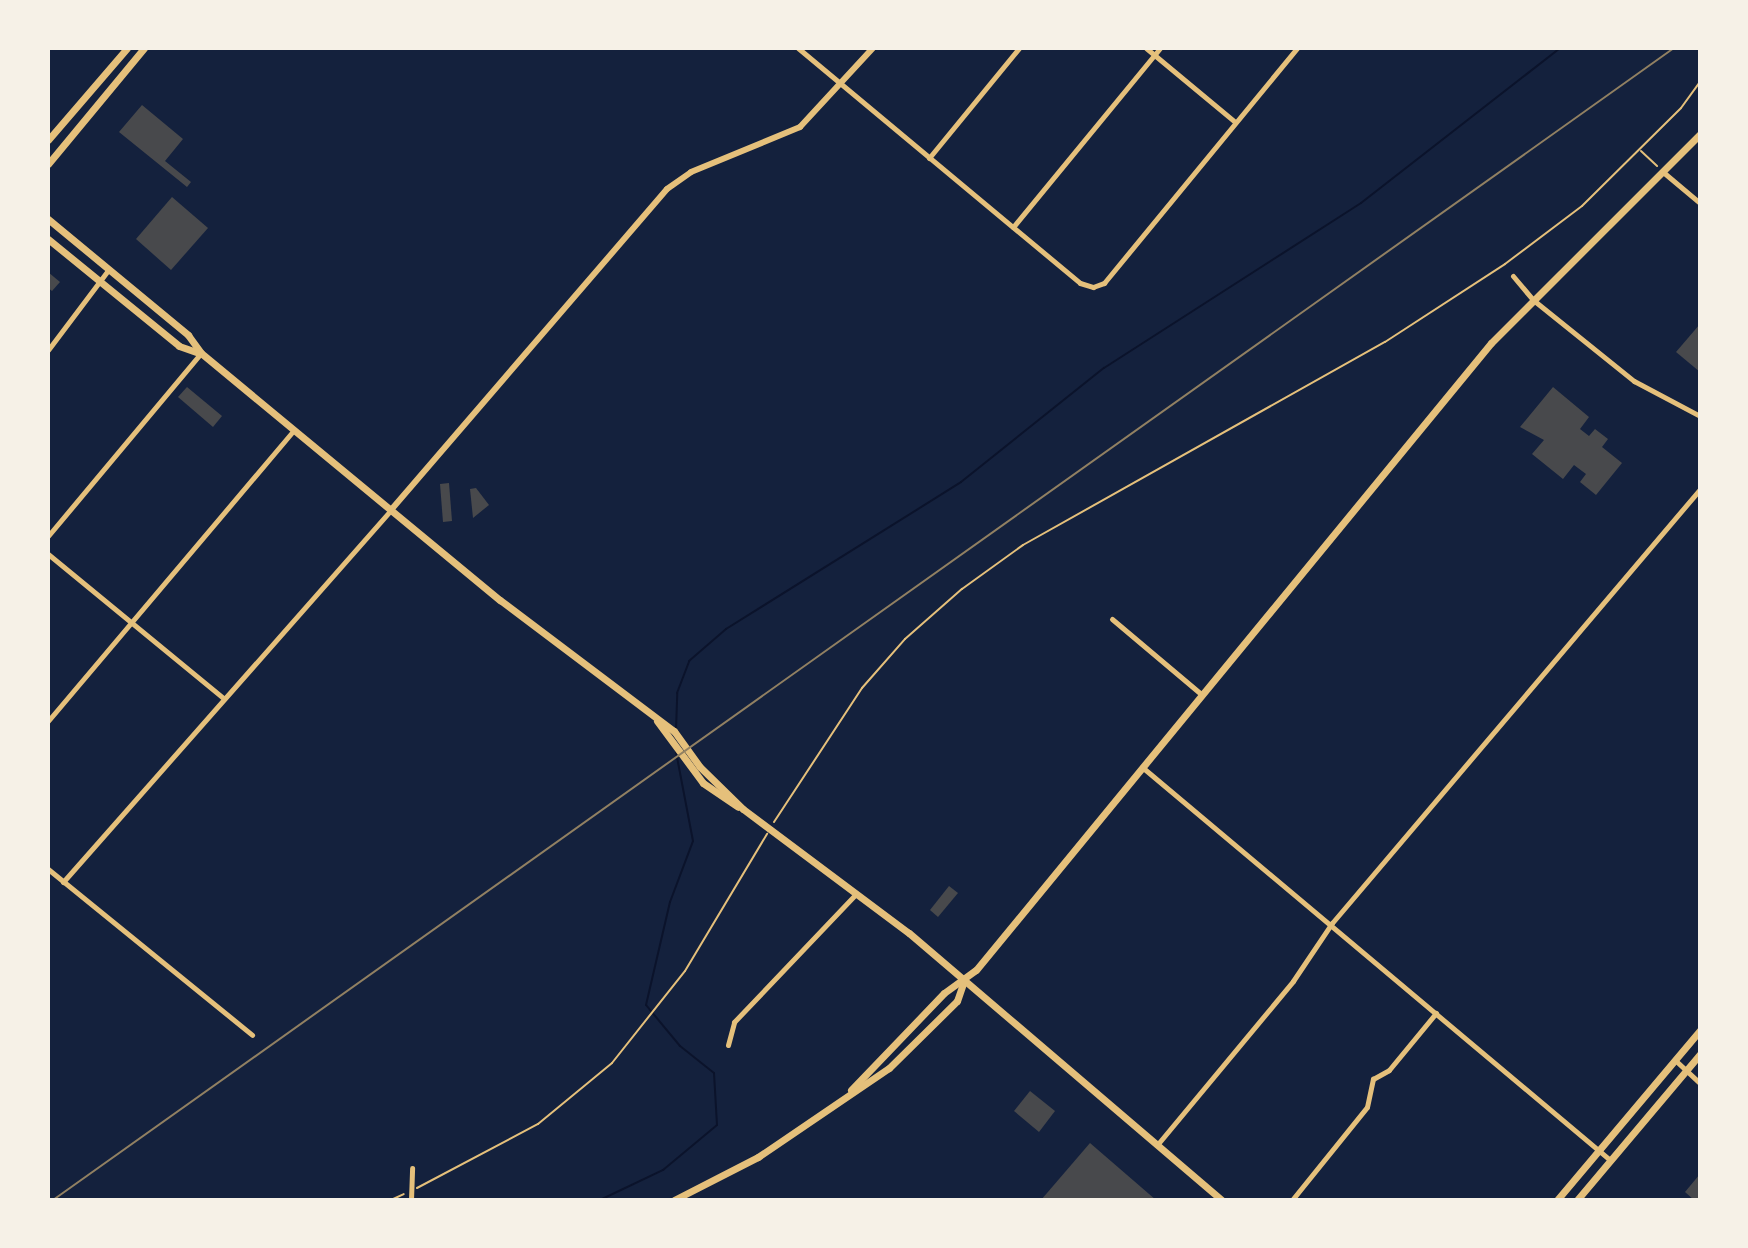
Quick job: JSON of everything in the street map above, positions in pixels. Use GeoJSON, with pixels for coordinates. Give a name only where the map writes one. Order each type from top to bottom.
{"type":"FeatureCollection","features":[{"type":"Feature","properties":{"kind":"main road"},"geometry":{"type":"LineString","coordinates":[[48,140],[127,48]]}},
{"type":"Feature","properties":{"kind":"main road"},"geometry":{"type":"LineString","coordinates":[[48,164],[144,48]]}},
{"type":"Feature","properties":{"kind":"main road"},"geometry":{"type":"LineString","coordinates":[[851,1090],[944,993],[964,981],[1532,299],[1700,134]]}},
{"type":"Feature","properties":{"kind":"main road"},"geometry":{"type":"LineString","coordinates":[[48,219],[188,335],[201,353],[539,632],[674,731],[700,767],[743,809],[964,981],[1222,1200]]}},
{"type":"Feature","properties":{"kind":"main road"},"geometry":{"type":"LineString","coordinates":[[48,239],[179,346],[201,353]]}},
{"type":"Feature","properties":{"kind":"main road"},"geometry":{"type":"LineString","coordinates":[[674,1200],[784,1140],[900,1058],[957,1001],[964,981]]}},
{"type":"Feature","properties":{"kind":"main road"},"geometry":{"type":"LineString","coordinates":[[1557,1200],[1700,1030]]}},
{"type":"Feature","properties":{"kind":"main road"},"geometry":{"type":"LineString","coordinates":[[1577,1200],[1700,1054]]}},
{"type":"Feature","properties":{"kind":"street"},"geometry":{"type":"LineString","coordinates":[[798,48],[1088,287],[1104,283],[1297,48]]}},
{"type":"Feature","properties":{"kind":"street"},"geometry":{"type":"LineString","coordinates":[[63,882],[391,510],[667,189],[691,172],[785,136],[842,86],[873,48]]}},
{"type":"Feature","properties":{"kind":"street"},"geometry":{"type":"LineString","coordinates":[[929,158],[1019,48]]}},
{"type":"Feature","properties":{"kind":"street"},"geometry":{"type":"LineString","coordinates":[[1146,48],[1235,122]]}},
{"type":"Feature","properties":{"kind":"street"},"geometry":{"type":"LineString","coordinates":[[1013,227],[1160,48]]}},
{"type":"Feature","properties":{"kind":"street"},"geometry":{"type":"LineString","coordinates":[[1663,172],[1700,203]]}},
{"type":"Feature","properties":{"kind":"street"},"geometry":{"type":"LineString","coordinates":[[48,350],[109,269]]}},
{"type":"Feature","properties":{"kind":"street"},"geometry":{"type":"LineString","coordinates":[[1513,276],[1532,299],[1648,391],[1700,416]]}},
{"type":"Feature","properties":{"kind":"street"},"geometry":{"type":"LineString","coordinates":[[48,536],[201,353]]}},
{"type":"Feature","properties":{"kind":"street"},"geometry":{"type":"LineString","coordinates":[[48,721],[294,430]]}},
{"type":"Feature","properties":{"kind":"street"},"geometry":{"type":"LineString","coordinates":[[1156,1145],[1293,981],[1332,923],[1700,489]]}},
{"type":"Feature","properties":{"kind":"street"},"geometry":{"type":"LineString","coordinates":[[48,554],[223,698]]}},
{"type":"Feature","properties":{"kind":"street"},"geometry":{"type":"LineString","coordinates":[[1112,619],[1201,694]]}},
{"type":"Feature","properties":{"kind":"street"},"geometry":{"type":"LineString","coordinates":[[1141,766],[1332,923],[1610,1160]]}},
{"type":"Feature","properties":{"kind":"street"},"geometry":{"type":"LineString","coordinates":[[48,869],[252,1035]]}},
{"type":"Feature","properties":{"kind":"street"},"geometry":{"type":"LineString","coordinates":[[728,1045],[734,1022],[856,894]]}},
{"type":"Feature","properties":{"kind":"street"},"geometry":{"type":"LineString","coordinates":[[1292,1200],[1367,1107],[1373,1079],[1389,1070],[1436,1013]]}},
{"type":"Feature","properties":{"kind":"street"},"geometry":{"type":"LineString","coordinates":[[1675,1060],[1700,1083]]}},
{"type":"Feature","properties":{"kind":"street"},"geometry":{"type":"LineString","coordinates":[[411,1200],[412,1168]]}},
{"type":"Feature","properties":{"kind":"path"},"geometry":{"type":"LineString","coordinates":[[775,820],[862,688],[905,639],[972,581],[1023,545],[1466,291],[1582,206],[1640,150],[1700,82]]}},
{"type":"Feature","properties":{"kind":"path"},"geometry":{"type":"LineString","coordinates":[[1640,150],[1663,172]]}},
{"type":"Feature","properties":{"kind":"path"},"geometry":{"type":"LineString","coordinates":[[391,1200],[538,1124],[596,1077],[640,1029],[685,971],[766,837]]}},
{"type":"Feature","properties":{"kind":"building"},"geometry":{"type":"Polygon","coordinates":[[[142,105],[183,139],[165,161],[191,182],[187,187],[119,132],[142,105]]]}},
{"type":"Feature","properties":{"kind":"building"},"geometry":{"type":"Polygon","coordinates":[[[172,197],[208,228],[171,270],[136,239],[172,197]]]}},
{"type":"Feature","properties":{"kind":"building"},"geometry":{"type":"Polygon","coordinates":[[[48,272],[60,282],[52,291],[48,288],[48,272]]]}},
{"type":"Feature","properties":{"kind":"building"},"geometry":{"type":"Polygon","coordinates":[[[1700,324],[1700,372],[1676,352],[1700,324]]]}},
{"type":"Feature","properties":{"kind":"building"},"geometry":{"type":"Polygon","coordinates":[[[187,387],[222,416],[213,427],[178,397],[187,387]]]}},
{"type":"Feature","properties":{"kind":"building"},"geometry":{"type":"Polygon","coordinates":[[[1553,387],[1589,417],[1580,429],[1589,436],[1595,429],[1608,439],[1602,447],[1622,463],[1596,495],[1580,482],[1586,474],[1574,465],[1563,479],[1532,454],[1544,440],[1520,427],[1553,387]]]}},
{"type":"Feature","properties":{"kind":"building"},"geometry":{"type":"Polygon","coordinates":[[[449,483],[452,521],[443,522],[440,484],[449,483]]]}},
{"type":"Feature","properties":{"kind":"building"},"geometry":{"type":"Polygon","coordinates":[[[476,488],[489,505],[473,518],[470,489],[476,488]]]}},
{"type":"Feature","properties":{"kind":"building"},"geometry":{"type":"Polygon","coordinates":[[[949,886],[958,893],[938,917],[930,910],[949,886]]]}},
{"type":"Feature","properties":{"kind":"building"},"geometry":{"type":"Polygon","coordinates":[[[1030,1091],[1055,1111],[1039,1132],[1014,1111],[1030,1091]]]}},
{"type":"Feature","properties":{"kind":"building"},"geometry":{"type":"Polygon","coordinates":[[[1090,1143],[1156,1200],[1041,1200],[1090,1143]]]}},
{"type":"Feature","properties":{"kind":"building"},"geometry":{"type":"Polygon","coordinates":[[[1700,1174],[1700,1200],[1694,1200],[1685,1192],[1700,1174]]]}},
{"type":"Feature","properties":{"kind":"waterway"},"geometry":{"type":"LineString","coordinates":[[676,730],[677,693],[689,661],[726,629],[961,482],[1104,368],[1361,203],[1560,48]]}},
{"type":"Feature","properties":{"kind":"waterway"},"geometry":{"type":"LineString","coordinates":[[600,1200],[663,1170],[717,1125],[714,1073],[680,1046],[646,1005],[670,902],[693,841],[676,752]]}},
{"type":"Feature","properties":{"kind":"railway"},"geometry":{"type":"LineString","coordinates":[[53,1200],[1674,48]]}}]}
